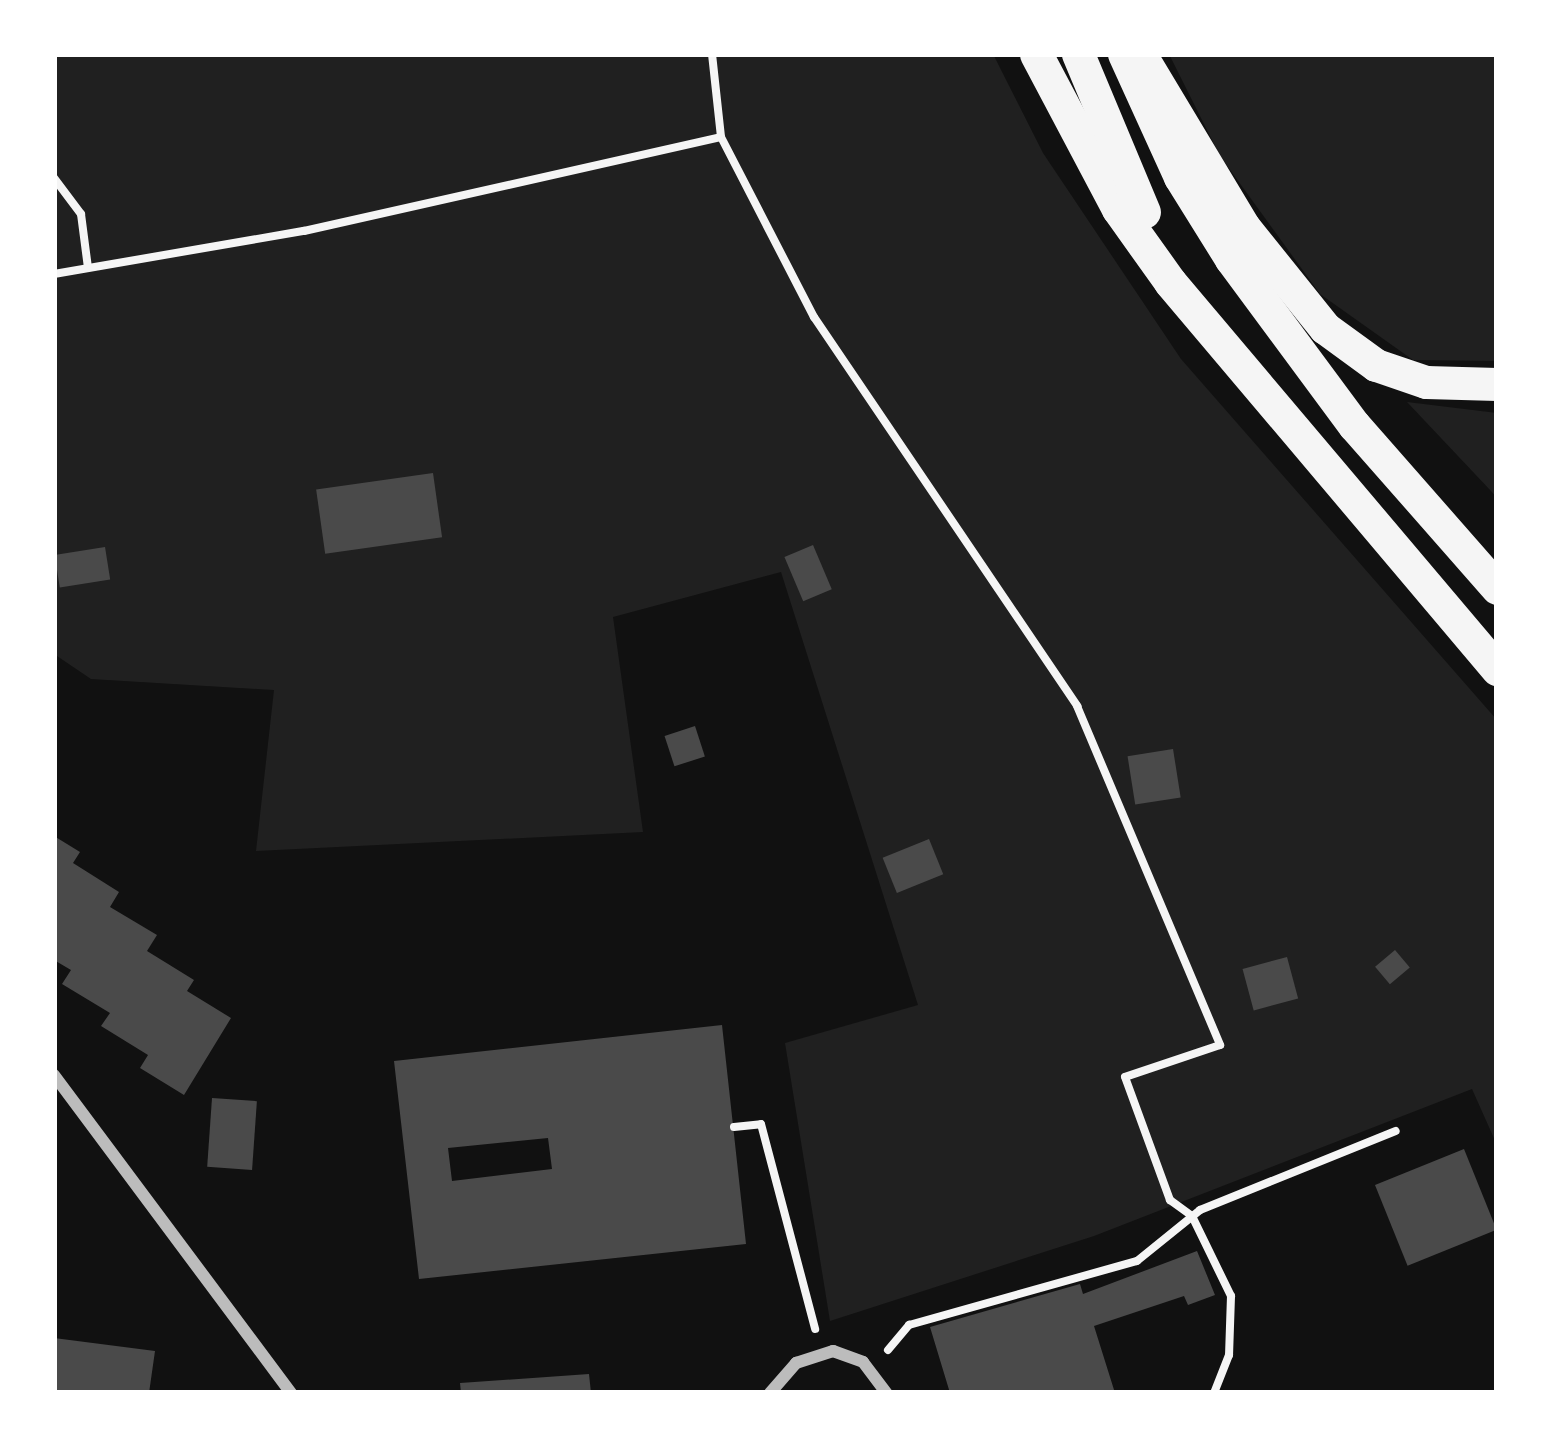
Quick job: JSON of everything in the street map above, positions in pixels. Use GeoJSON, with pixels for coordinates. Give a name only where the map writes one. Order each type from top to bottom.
{"type":"FeatureCollection","features":[{"type":"Feature","properties":{"kind":"highway"},"geometry":{"type":"LineString","coordinates":[[1036,54],[1118,209],[1227,354],[1497,669]]}},
{"type":"Feature","properties":{"kind":"highway"},"geometry":{"type":"LineString","coordinates":[[1078,54],[1129,183],[1227,354]]}},
{"type":"Feature","properties":{"kind":"highway"},"geometry":{"type":"LineString","coordinates":[[1124,54],[1170,157],[1231,259],[1354,425],[1497,588]]}},
{"type":"Feature","properties":{"kind":"highway"},"geometry":{"type":"LineString","coordinates":[[1140,54],[1244,227],[1325,328],[1376,365],[1426,382],[1497,384]]}},
{"type":"Feature","properties":{"kind":"street"},"geometry":{"type":"LineString","coordinates":[[54,1076],[291,1393]]}},
{"type":"Feature","properties":{"kind":"street"},"geometry":{"type":"LineString","coordinates":[[770,1393],[796,1363],[828,1351],[872,1369],[886,1393]]}},
{"type":"Feature","properties":{"kind":"path"},"geometry":{"type":"LineString","coordinates":[[712,54],[722,137],[814,316],[1077,706],[1220,1045],[1125,1078],[1170,1200],[1192,1216],[1231,1296],[1229,1355],[1214,1393]]}},
{"type":"Feature","properties":{"kind":"path"},"geometry":{"type":"LineString","coordinates":[[54,274],[304,231],[722,137]]}},
{"type":"Feature","properties":{"kind":"path"},"geometry":{"type":"LineString","coordinates":[[54,178],[81,214],[88,268]]}},
{"type":"Feature","properties":{"kind":"path"},"geometry":{"type":"LineString","coordinates":[[734,1127],[761,1124],[803,1286]]}},
{"type":"Feature","properties":{"kind":"path"},"geometry":{"type":"LineString","coordinates":[[872,1369],[909,1324],[1137,1261],[1192,1216],[1396,1131]]}},
{"type":"Feature","properties":{"kind":"shaded area"},"geometry":{"type":"Polygon","coordinates":[[[54,54],[993,54],[1043,153],[1181,359],[1497,720],[1497,1145],[1472,1089],[1094,1236],[830,1321],[785,1043],[918,1005],[781,572],[613,617],[643,832],[256,851],[274,690],[91,679],[54,654],[54,54]]]}},
{"type":"Feature","properties":{"kind":"shaded area"},"geometry":{"type":"Polygon","coordinates":[[[1169,54],[1497,54],[1497,361],[1413,360],[1320,294],[1220,156],[1169,54]]]}},
{"type":"Feature","properties":{"kind":"shaded area"},"geometry":{"type":"Polygon","coordinates":[[[1407,402],[1497,413],[1497,498],[1491,491],[1407,402]]]}},
{"type":"Feature","properties":{"kind":"building"},"geometry":{"type":"Polygon","coordinates":[[[433,473],[442,537],[325,554],[316,489],[433,473]]]}},
{"type":"Feature","properties":{"kind":"building"},"geometry":{"type":"Polygon","coordinates":[[[813,545],[832,589],[803,601],[784,557],[813,545]]]}},
{"type":"Feature","properties":{"kind":"building"},"geometry":{"type":"Polygon","coordinates":[[[105,547],[110,580],[60,588],[55,555],[105,547]]]}},
{"type":"Feature","properties":{"kind":"building"},"geometry":{"type":"Polygon","coordinates":[[[695,726],[705,756],[674,766],[665,736],[695,726]]]}},
{"type":"Feature","properties":{"kind":"building"},"geometry":{"type":"Polygon","coordinates":[[[1173,749],[1181,797],[1135,805],[1128,756],[1173,749]]]}},
{"type":"Feature","properties":{"kind":"building"},"geometry":{"type":"Polygon","coordinates":[[[54,836],[80,852],[73,863],[119,892],[110,907],[157,935],[147,951],[194,980],[187,991],[231,1018],[184,1095],[140,1068],[148,1055],[101,1026],[110,1013],[62,984],[71,970],[54,960],[54,836]]]}},
{"type":"Feature","properties":{"kind":"building"},"geometry":{"type":"Polygon","coordinates":[[[929,839],[943,874],[897,893],[883,858],[929,839]]]}},
{"type":"Feature","properties":{"kind":"building"},"geometry":{"type":"Polygon","coordinates":[[[1395,950],[1410,968],[1390,984],[1375,967],[1395,950]]]}},
{"type":"Feature","properties":{"kind":"building"},"geometry":{"type":"Polygon","coordinates":[[[1287,957],[1298,999],[1254,1010],[1243,969],[1287,957]]]}},
{"type":"Feature","properties":{"kind":"building"},"geometry":{"type":"Polygon","coordinates":[[[722,1025],[746,1244],[419,1279],[394,1061],[722,1025]],[[548,1138],[448,1148],[452,1181],[552,1169],[548,1138]]]}},
{"type":"Feature","properties":{"kind":"building"},"geometry":{"type":"Polygon","coordinates":[[[212,1098],[257,1101],[252,1170],[207,1167],[212,1098]]]}},
{"type":"Feature","properties":{"kind":"building"},"geometry":{"type":"Polygon","coordinates":[[[1464,1149],[1497,1230],[1408,1266],[1375,1185],[1464,1149]]]}},
{"type":"Feature","properties":{"kind":"building"},"geometry":{"type":"Polygon","coordinates":[[[1197,1251],[1215,1295],[1188,1305],[1184,1296],[1094,1326],[1115,1393],[950,1393],[930,1327],[1080,1284],[1083,1294],[1197,1251]]]}},
{"type":"Feature","properties":{"kind":"building"},"geometry":{"type":"Polygon","coordinates":[[[54,1338],[155,1351],[149,1393],[54,1393],[54,1338]]]}},
{"type":"Feature","properties":{"kind":"building"},"geometry":{"type":"Polygon","coordinates":[[[589,1374],[591,1393],[461,1393],[460,1383],[589,1374]]]}}]}
